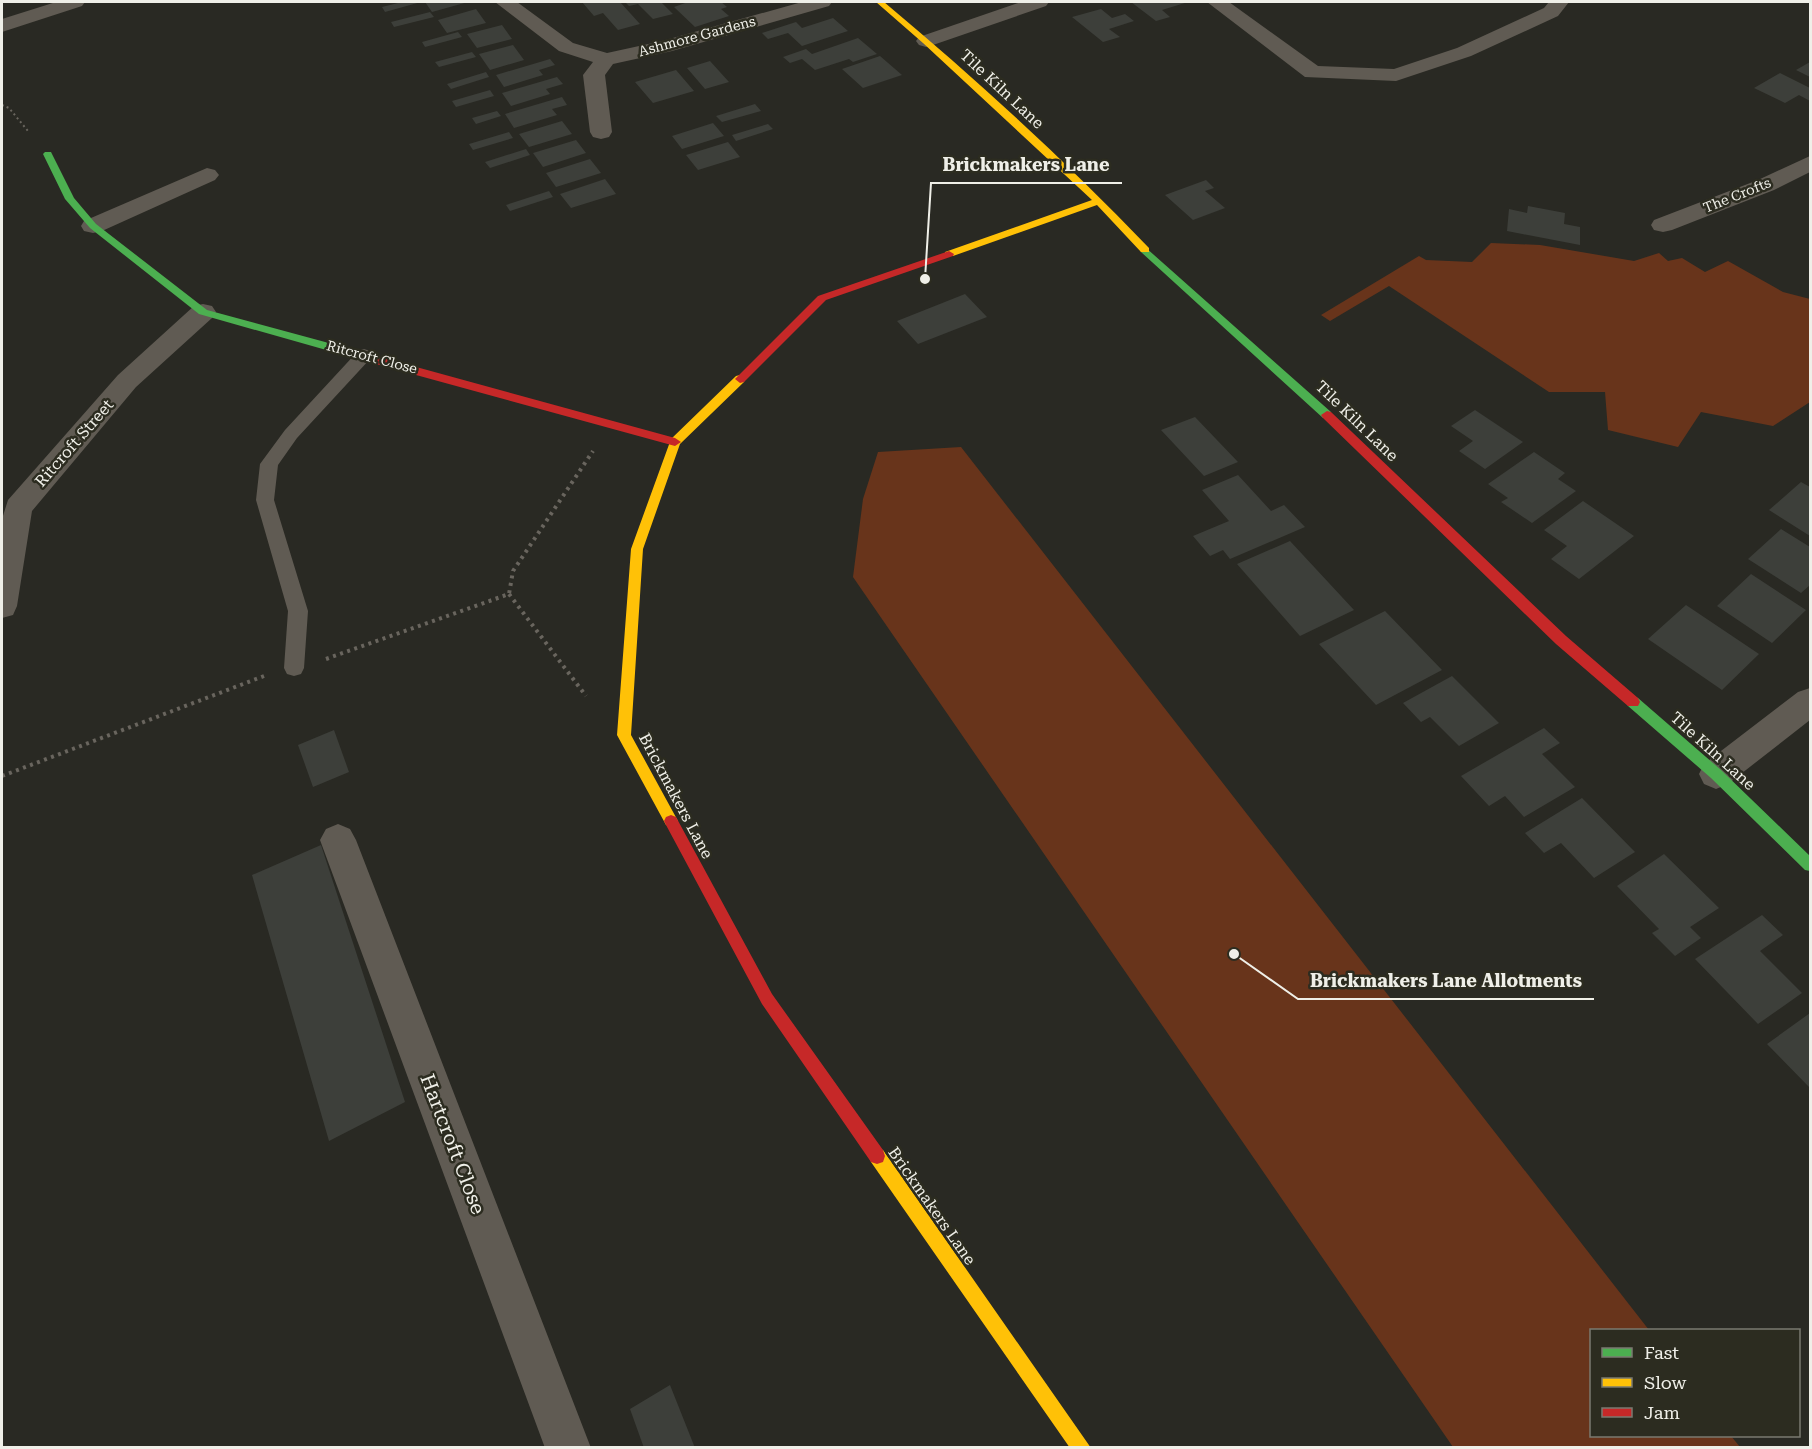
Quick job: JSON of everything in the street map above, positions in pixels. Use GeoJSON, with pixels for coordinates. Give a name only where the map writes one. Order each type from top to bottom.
{"type":"FeatureCollection","features":[{"type":"Feature","properties":{"kind":"street"},"geometry":{"type":"LineString","coordinates":[[2,26],[75,2]]}},
{"type":"Feature","properties":{"kind":"street"},"geometry":{"type":"LineString","coordinates":[[505,2],[566,47],[606,59],[594,75],[601,132]]}},
{"type":"Feature","properties":{"kind":"street","name":"Ashmore Gardens"},"geometry":{"type":"LineString","coordinates":[[606,59],[665,47],[822,2]]}},
{"type":"Feature","properties":{"kind":"street","name":"Tile Kiln Lane"},"geometry":{"type":"LineString","coordinates":[[880,2],[926,41],[1099,201],[1141,246],[1310,398],[1561,640],[1716,774],[1810,865]]}},
{"type":"Feature","properties":{"kind":"street"},"geometry":{"type":"LineString","coordinates":[[926,41],[1039,2]]}},
{"type":"Feature","properties":{"kind":"street"},"geometry":{"type":"LineString","coordinates":[[1217,2],[1313,72],[1396,75],[1473,47],[1551,12],[1559,2]]}},
{"type":"Feature","properties":{"kind":"street","name":"Ritcroft Close"},"geometry":{"type":"LineString","coordinates":[[48,154],[70,199],[93,226],[203,312],[675,442]]}},
{"type":"Feature","properties":{"kind":"street","name":"The Crofts"},"geometry":{"type":"LineString","coordinates":[[1663,225],[1766,185],[1810,163]]}},
{"type":"Feature","properties":{"kind":"street"},"geometry":{"type":"LineString","coordinates":[[93,226],[207,175]]}},
{"type":"Feature","properties":{"kind":"street","name":"Brickmakers Lane"},"geometry":{"type":"LineString","coordinates":[[1082,1448],[766,999],[624,735],[637,549],[675,442],[822,298],[1099,201]]}},
{"type":"Feature","properties":{"kind":"street","name":"Ritcroft Street"},"geometry":{"type":"LineString","coordinates":[[2,606],[10,507],[127,381],[203,312]]}},
{"type":"Feature","properties":{"kind":"street"},"geometry":{"type":"LineString","coordinates":[[1716,774],[1810,702]]}},
{"type":"Feature","properties":{"kind":"street","name":"Hartcroft Close"},"geometry":{"type":"LineString","coordinates":[[338,840],[568,1448]]}},
{"type":"Feature","properties":{"kind":"lane"},"geometry":{"type":"LineString","coordinates":[[294,668],[298,610],[265,500],[269,464],[291,434],[363,355]]}},
{"type":"Feature","properties":{"kind":"path"},"geometry":{"type":"LineString","coordinates":[[2,105],[9,108],[48,154]]}},
{"type":"Feature","properties":{"kind":"path"},"geometry":{"type":"LineString","coordinates":[[612,424],[513,571],[509,594],[603,718],[624,735]]}},
{"type":"Feature","properties":{"kind":"path"},"geometry":{"type":"LineString","coordinates":[[2,776],[254,679],[349,652],[509,594]]}},
{"type":"Feature","properties":{"kind":"shaded area"},"geometry":{"type":"Polygon","coordinates":[[[1491,243],[1540,245],[1634,261],[1659,253],[1668,261],[1682,258],[1705,272],[1728,261],[1783,292],[1810,299],[1810,402],[1773,426],[1701,412],[1678,447],[1608,430],[1605,392],[1549,392],[1389,286],[1330,321],[1321,315],[1419,256],[1426,260],[1472,262],[1491,243]]]}},
{"type":"Feature","properties":{"kind":"shaded area"},"geometry":{"type":"Polygon","coordinates":[[[961,447],[1648,1329],[1590,1329],[1590,1437],[1732,1437],[1740,1447],[1453,1447],[853,577],[863,499],[878,452],[961,447]]]}},
{"type":"Feature","properties":{"kind":"building"},"geometry":{"type":"Polygon","coordinates":[[[402,2],[421,2],[385,12],[382,7],[402,2]]]}},
{"type":"Feature","properties":{"kind":"building"},"geometry":{"type":"Polygon","coordinates":[[[425,2],[468,2],[432,12],[425,2]]]}},
{"type":"Feature","properties":{"kind":"building"},"geometry":{"type":"Polygon","coordinates":[[[582,2],[620,2],[640,24],[618,30],[603,13],[594,16],[582,2]]]}},
{"type":"Feature","properties":{"kind":"building"},"geometry":{"type":"Polygon","coordinates":[[[625,2],[661,2],[673,14],[653,19],[638,4],[629,6],[625,2]]]}},
{"type":"Feature","properties":{"kind":"building"},"geometry":{"type":"Polygon","coordinates":[[[688,2],[721,2],[727,7],[721,9],[729,16],[695,27],[674,7],[688,2]]]}},
{"type":"Feature","properties":{"kind":"building"},"geometry":{"type":"Polygon","coordinates":[[[1131,2],[1188,2],[1162,10],[1170,17],[1156,21],[1131,2]]]}},
{"type":"Feature","properties":{"kind":"building"},"geometry":{"type":"Polygon","coordinates":[[[476,9],[486,23],[447,33],[438,20],[476,9]]]}},
{"type":"Feature","properties":{"kind":"building"},"geometry":{"type":"Polygon","coordinates":[[[1101,9],[1112,18],[1125,14],[1134,21],[1109,29],[1120,37],[1103,42],[1072,17],[1101,9]]]}},
{"type":"Feature","properties":{"kind":"building"},"geometry":{"type":"Polygon","coordinates":[[[430,12],[434,17],[394,27],[391,22],[430,12]]]}},
{"type":"Feature","properties":{"kind":"building"},"geometry":{"type":"Polygon","coordinates":[[[833,18],[848,31],[802,46],[788,33],[768,39],[762,33],[796,22],[802,28],[833,18]]]}},
{"type":"Feature","properties":{"kind":"building"},"geometry":{"type":"Polygon","coordinates":[[[502,25],[512,39],[477,48],[467,34],[502,25]]]}},
{"type":"Feature","properties":{"kind":"building"},"geometry":{"type":"Polygon","coordinates":[[[458,32],[462,37],[425,47],[422,42],[458,32]]]}},
{"type":"Feature","properties":{"kind":"building"},"geometry":{"type":"Polygon","coordinates":[[[858,38],[877,54],[853,62],[849,59],[815,70],[802,59],[790,63],[783,57],[806,49],[812,54],[858,38]]]}},
{"type":"Feature","properties":{"kind":"building"},"geometry":{"type":"Polygon","coordinates":[[[513,45],[524,60],[490,70],[479,54],[513,45]]]}},
{"type":"Feature","properties":{"kind":"building"},"geometry":{"type":"Polygon","coordinates":[[[472,52],[476,57],[439,67],[435,62],[472,52]]]}},
{"type":"Feature","properties":{"kind":"building"},"geometry":{"type":"Polygon","coordinates":[[[880,56],[902,75],[863,88],[842,69],[880,56]]]}},
{"type":"Feature","properties":{"kind":"building"},"geometry":{"type":"Polygon","coordinates":[[[550,59],[555,65],[539,70],[543,75],[504,87],[496,75],[550,59]]]}},
{"type":"Feature","properties":{"kind":"building"},"geometry":{"type":"Polygon","coordinates":[[[710,61],[729,82],[705,89],[687,68],[710,61]]]}},
{"type":"Feature","properties":{"kind":"building"},"geometry":{"type":"Polygon","coordinates":[[[1810,62],[1810,77],[1796,70],[1810,62]]]}},
{"type":"Feature","properties":{"kind":"building"},"geometry":{"type":"Polygon","coordinates":[[[676,70],[694,91],[653,103],[635,82],[676,70]]]}},
{"type":"Feature","properties":{"kind":"building"},"geometry":{"type":"Polygon","coordinates":[[[486,72],[489,77],[451,89],[447,84],[486,72]]]}},
{"type":"Feature","properties":{"kind":"building"},"geometry":{"type":"Polygon","coordinates":[[[1780,73],[1810,88],[1810,101],[1799,95],[1785,103],[1754,88],[1780,73]]]}},
{"type":"Feature","properties":{"kind":"building"},"geometry":{"type":"Polygon","coordinates":[[[557,77],[563,84],[546,89],[550,94],[511,106],[502,93],[557,77]]]}},
{"type":"Feature","properties":{"kind":"building"},"geometry":{"type":"Polygon","coordinates":[[[490,90],[494,96],[456,107],[452,101],[490,90]]]}},
{"type":"Feature","properties":{"kind":"building"},"geometry":{"type":"Polygon","coordinates":[[[562,97],[567,105],[552,109],[557,115],[514,128],[505,114],[562,97]]]}},
{"type":"Feature","properties":{"kind":"building"},"geometry":{"type":"Polygon","coordinates":[[[755,104],[761,111],[722,122],[716,116],[755,104]]]}},
{"type":"Feature","properties":{"kind":"building"},"geometry":{"type":"Polygon","coordinates":[[[497,111],[501,116],[476,124],[472,118],[497,111]]]}},
{"type":"Feature","properties":{"kind":"building"},"geometry":{"type":"Polygon","coordinates":[[[562,121],[572,134],[529,147],[519,134],[562,121]]]}},
{"type":"Feature","properties":{"kind":"building"},"geometry":{"type":"Polygon","coordinates":[[[713,123],[724,136],[682,149],[672,136],[713,123]]]}},
{"type":"Feature","properties":{"kind":"building"},"geometry":{"type":"Polygon","coordinates":[[[768,124],[773,129],[736,141],[732,135],[768,124]]]}},
{"type":"Feature","properties":{"kind":"building"},"geometry":{"type":"Polygon","coordinates":[[[509,132],[513,138],[473,150],[469,144],[509,132]]]}},
{"type":"Feature","properties":{"kind":"building"},"geometry":{"type":"Polygon","coordinates":[[[576,140],[586,153],[543,167],[533,153],[576,140]]]}},
{"type":"Feature","properties":{"kind":"building"},"geometry":{"type":"Polygon","coordinates":[[[728,142],[740,157],[698,170],[686,155],[728,142]]]}},
{"type":"Feature","properties":{"kind":"building"},"geometry":{"type":"Polygon","coordinates":[[[526,149],[530,155],[490,168],[485,162],[526,149]]]}},
{"type":"Feature","properties":{"kind":"building"},"geometry":{"type":"Polygon","coordinates":[[[590,159],[601,173],[556,187],[546,173],[590,159]]]}},
{"type":"Feature","properties":{"kind":"building"},"geometry":{"type":"Polygon","coordinates":[[[605,179],[616,194],[571,208],[560,194],[605,179]]]}},
{"type":"Feature","properties":{"kind":"building"},"geometry":{"type":"Polygon","coordinates":[[[1206,180],[1214,188],[1205,191],[1225,208],[1193,220],[1165,195],[1206,180]]]}},
{"type":"Feature","properties":{"kind":"building"},"geometry":{"type":"Polygon","coordinates":[[[549,191],[553,197],[510,211],[506,205],[549,191]]]}},
{"type":"Feature","properties":{"kind":"building"},"geometry":{"type":"Polygon","coordinates":[[[1528,206],[1565,213],[1564,224],[1580,227],[1580,245],[1507,231],[1509,209],[1527,213],[1528,206]]]}},
{"type":"Feature","properties":{"kind":"building"},"geometry":{"type":"Polygon","coordinates":[[[965,294],[987,317],[918,344],[897,321],[965,294]]]}},
{"type":"Feature","properties":{"kind":"building"},"geometry":{"type":"Polygon","coordinates":[[[1475,410],[1523,442],[1485,469],[1459,451],[1473,441],[1451,426],[1475,410]]]}},
{"type":"Feature","properties":{"kind":"building"},"geometry":{"type":"Polygon","coordinates":[[[1195,417],[1238,462],[1204,476],[1161,430],[1195,417]]]}},
{"type":"Feature","properties":{"kind":"building"},"geometry":{"type":"Polygon","coordinates":[[[1534,452],[1565,473],[1558,479],[1576,491],[1532,523],[1501,502],[1508,498],[1488,484],[1534,452]]]}},
{"type":"Feature","properties":{"kind":"building"},"geometry":{"type":"Polygon","coordinates":[[[1238,475],[1271,511],[1284,505],[1305,527],[1230,559],[1223,550],[1210,556],[1193,536],[1229,521],[1202,490],[1238,475]]]}},
{"type":"Feature","properties":{"kind":"building"},"geometry":{"type":"Polygon","coordinates":[[[1801,482],[1810,487],[1810,536],[1769,510],[1801,482]]]}},
{"type":"Feature","properties":{"kind":"building"},"geometry":{"type":"Polygon","coordinates":[[[1583,501],[1634,536],[1579,579],[1551,559],[1567,546],[1544,530],[1583,501]]]}},
{"type":"Feature","properties":{"kind":"building"},"geometry":{"type":"Polygon","coordinates":[[[1781,529],[1810,547],[1810,585],[1801,593],[1748,559],[1781,529]]]}},
{"type":"Feature","properties":{"kind":"building"},"geometry":{"type":"Polygon","coordinates":[[[1290,541],[1354,610],[1300,636],[1237,564],[1290,541]]]}},
{"type":"Feature","properties":{"kind":"building"},"geometry":{"type":"Polygon","coordinates":[[[1751,574],[1806,610],[1772,643],[1717,606],[1751,574]]]}},
{"type":"Feature","properties":{"kind":"building"},"geometry":{"type":"Polygon","coordinates":[[[1686,605],[1759,654],[1722,690],[1648,639],[1686,605]]]}},
{"type":"Feature","properties":{"kind":"building"},"geometry":{"type":"Polygon","coordinates":[[[1385,611],[1442,670],[1376,705],[1319,644],[1385,611]]]}},
{"type":"Feature","properties":{"kind":"building"},"geometry":{"type":"Polygon","coordinates":[[[1452,676],[1499,723],[1459,746],[1430,717],[1421,722],[1403,703],[1452,676]]]}},
{"type":"Feature","properties":{"kind":"building"},"geometry":{"type":"Polygon","coordinates":[[[1544,728],[1560,743],[1542,754],[1575,787],[1524,817],[1505,796],[1489,806],[1461,776],[1544,728]]]}},
{"type":"Feature","properties":{"kind":"building"},"geometry":{"type":"Polygon","coordinates":[[[334,730],[349,772],[313,787],[298,745],[334,730]]]}},
{"type":"Feature","properties":{"kind":"building"},"geometry":{"type":"Polygon","coordinates":[[[1582,798],[1635,852],[1594,878],[1561,843],[1544,853],[1525,833],[1582,798]]]}},
{"type":"Feature","properties":{"kind":"building"},"geometry":{"type":"Polygon","coordinates":[[[321,845],[405,1102],[329,1141],[252,875],[321,845]]]}},
{"type":"Feature","properties":{"kind":"building"},"geometry":{"type":"Polygon","coordinates":[[[1664,854],[1719,908],[1690,927],[1701,938],[1675,956],[1652,933],[1659,929],[1617,886],[1664,854]]]}},
{"type":"Feature","properties":{"kind":"building"},"geometry":{"type":"Polygon","coordinates":[[[1762,915],[1783,935],[1760,951],[1802,993],[1758,1024],[1695,959],[1762,915]]]}},
{"type":"Feature","properties":{"kind":"building"},"geometry":{"type":"Polygon","coordinates":[[[1810,1013],[1810,1088],[1767,1044],[1810,1013]]]}},
{"type":"Feature","properties":{"kind":"building"},"geometry":{"type":"Polygon","coordinates":[[[670,1385],[695,1448],[644,1448],[630,1409],[670,1385]]]}},
{"type":"Feature","properties":{"kind":"traffic: fast"},"geometry":{"type":"LineString","coordinates":[[48,154],[70,199],[93,226],[203,312],[358,355]]}},
{"type":"Feature","properties":{"kind":"traffic: fast"},"geometry":{"type":"LineString","coordinates":[[1145,250],[1327,415]]}},
{"type":"Feature","properties":{"kind":"traffic: fast"},"geometry":{"type":"LineString","coordinates":[[1633,702],[1716,774],[1810,865]]}},
{"type":"Feature","properties":{"kind":"traffic: slow"},"geometry":{"type":"LineString","coordinates":[[880,2],[926,41],[1099,201],[1145,250]]}},
{"type":"Feature","properties":{"kind":"traffic: slow"},"geometry":{"type":"LineString","coordinates":[[949,254],[1099,201]]}},
{"type":"Feature","properties":{"kind":"traffic: slow"},"geometry":{"type":"LineString","coordinates":[[671,821],[624,735],[637,549],[675,442],[740,379]]}},
{"type":"Feature","properties":{"kind":"traffic: slow"},"geometry":{"type":"LineString","coordinates":[[877,1156],[1082,1448]]}},
{"type":"Feature","properties":{"kind":"traffic: jam"},"geometry":{"type":"LineString","coordinates":[[740,379],[822,298],[949,254]]}},
{"type":"Feature","properties":{"kind":"traffic: jam"},"geometry":{"type":"LineString","coordinates":[[358,355],[675,442]]}},
{"type":"Feature","properties":{"kind":"traffic: jam"},"geometry":{"type":"LineString","coordinates":[[1327,415],[1561,640],[1633,702]]}},
{"type":"Feature","properties":{"kind":"traffic: jam"},"geometry":{"type":"LineString","coordinates":[[671,821],[767,999],[877,1156]]}},
{"type":"Feature","properties":{"kind":"place","name":"Brickmakers Lane"},"geometry":{"type":"Point","coordinates":[925,279]}},
{"type":"Feature","properties":{"kind":"place","name":"Brickmakers Lane Allotments"},"geometry":{"type":"Point","coordinates":[1234,954]}}]}
